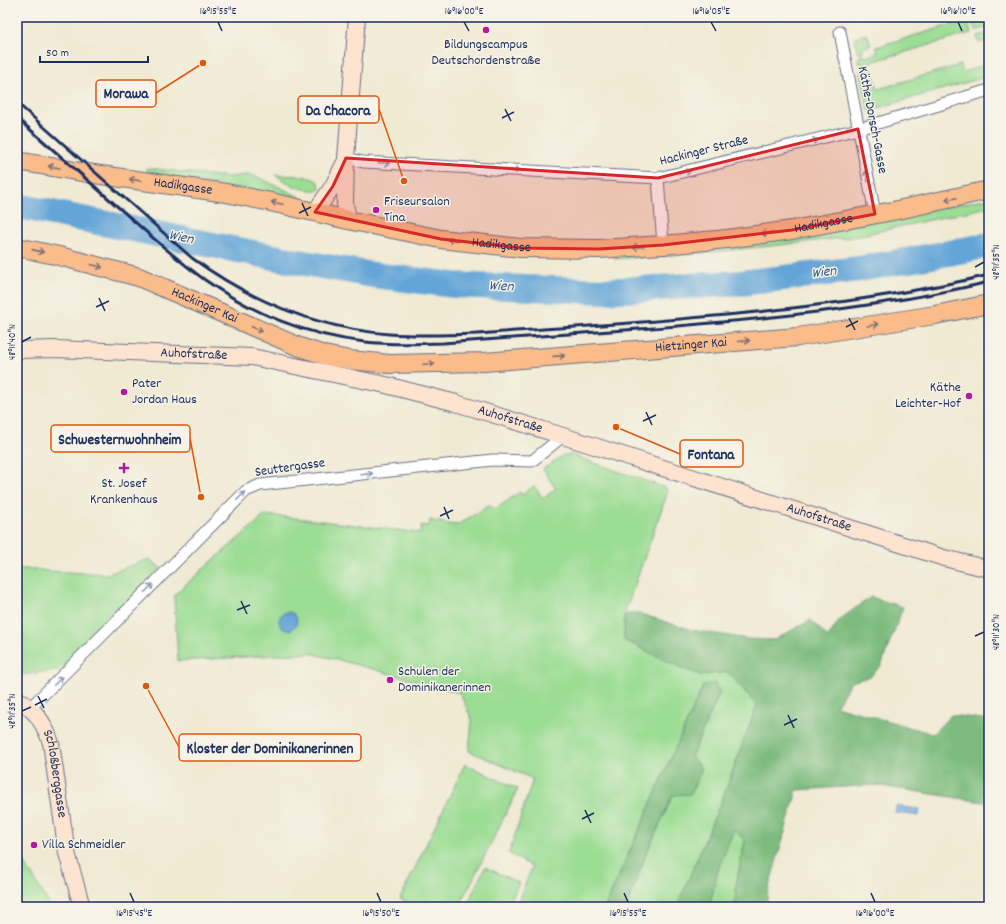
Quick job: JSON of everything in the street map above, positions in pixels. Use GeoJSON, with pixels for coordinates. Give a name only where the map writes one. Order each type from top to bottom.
{"type":"FeatureCollection","features":[{"type":"Feature","properties":{"kind":"main road","name":"Hadikgasse"},"geometry":{"type":"LineString","coordinates":[[17,161],[87,173],[219,192],[441,239],[521,248],[599,249],[727,239],[792,230],[989,190]]}},
{"type":"Feature","properties":{"kind":"main road","name":"Hackinger Kai"},"geometry":{"type":"LineString","coordinates":[[17,247],[59,256],[140,277],[297,346],[324,355],[390,364]]}},
{"type":"Feature","properties":{"kind":"main road","name":"Hietzinger Kai"},"geometry":{"type":"LineString","coordinates":[[390,364],[492,361],[798,337],[935,315],[989,304]]}},
{"type":"Feature","properties":{"kind":"street"},"geometry":{"type":"LineString","coordinates":[[348,220],[346,203],[346,158],[357,17]]}},
{"type":"Feature","properties":{"kind":"street","name":"Käthe-Dorsch-Gasse"},"geometry":{"type":"LineString","coordinates":[[840,32],[875,214]]}},
{"type":"Feature","properties":{"kind":"street","name":"Hackinger Straße"},"geometry":{"type":"LineString","coordinates":[[346,158],[363,162],[658,178],[858,129],[989,90]]}},
{"type":"Feature","properties":{"kind":"street"},"geometry":{"type":"LineString","coordinates":[[315,212],[333,186],[346,158]]}},
{"type":"Feature","properties":{"kind":"street"},"geometry":{"type":"LineString","coordinates":[[658,178],[663,245]]}},
{"type":"Feature","properties":{"kind":"street","name":"Auhofstraße"},"geometry":{"type":"LineString","coordinates":[[17,350],[55,349],[252,358],[386,385],[456,403],[564,436],[944,558],[989,569]]}},
{"type":"Feature","properties":{"kind":"street","name":"Seuttergasse"},"geometry":{"type":"LineString","coordinates":[[30,708],[246,491],[260,485],[493,460],[532,461],[564,436]]}},
{"type":"Feature","properties":{"kind":"street","name":"Schloßberggasse"},"geometry":{"type":"LineString","coordinates":[[17,699],[38,716],[51,743],[68,853],[82,907]]}},
{"type":"Feature","properties":{"kind":"highlighted area"},"geometry":{"type":"Polygon","coordinates":[[[858,129],[875,214],[792,230],[663,245],[599,249],[521,248],[441,239],[315,212],[333,186],[346,158],[658,178],[858,129]]]}},
{"type":"Feature","properties":{"kind":"green space"},"geometry":{"type":"Polygon","coordinates":[[[989,17],[989,27],[975,31],[971,18],[989,17]]]}},
{"type":"Feature","properties":{"kind":"green space"},"geometry":{"type":"Polygon","coordinates":[[[967,20],[971,33],[861,65],[859,63],[858,58],[860,56],[864,55],[865,57],[878,53],[876,47],[967,20]]]}},
{"type":"Feature","properties":{"kind":"green space"},"geometry":{"type":"Polygon","coordinates":[[[989,33],[989,40],[979,43],[977,36],[989,33]]]}},
{"type":"Feature","properties":{"kind":"green space"},"geometry":{"type":"Polygon","coordinates":[[[865,34],[868,36],[871,45],[862,48],[863,52],[859,53],[857,51],[855,38],[865,34]]]}},
{"type":"Feature","properties":{"kind":"green space"},"geometry":{"type":"Polygon","coordinates":[[[989,64],[989,76],[871,110],[868,108],[861,72],[863,69],[871,67],[878,89],[960,65],[963,72],[989,64]]]}},
{"type":"Feature","properties":{"kind":"green space"},"geometry":{"type":"Polygon","coordinates":[[[147,168],[231,177],[250,175],[300,197],[301,200],[147,173],[147,168]]]}},
{"type":"Feature","properties":{"kind":"green space"},"geometry":{"type":"Polygon","coordinates":[[[275,175],[298,176],[314,179],[318,182],[320,188],[317,190],[311,190],[300,188],[275,175]]]}},
{"type":"Feature","properties":{"kind":"green space"},"geometry":{"type":"Polygon","coordinates":[[[989,198],[989,207],[853,237],[705,253],[614,259],[616,256],[676,254],[809,234],[989,198]]]}},
{"type":"Feature","properties":{"kind":"green space"},"geometry":{"type":"Polygon","coordinates":[[[564,455],[572,455],[666,488],[667,494],[624,615],[624,640],[700,675],[728,672],[757,705],[725,792],[677,907],[626,907],[647,852],[720,692],[703,686],[605,907],[516,907],[532,867],[509,853],[533,779],[469,751],[472,720],[460,693],[309,653],[178,661],[174,595],[265,515],[421,533],[421,525],[429,526],[430,520],[457,525],[490,505],[494,510],[520,492],[522,495],[534,486],[543,498],[556,489],[543,469],[564,455]]]}},
{"type":"Feature","properties":{"kind":"green space"},"geometry":{"type":"Polygon","coordinates":[[[149,559],[161,568],[58,670],[23,675],[17,674],[17,566],[22,569],[108,574],[149,559]]]}},
{"type":"Feature","properties":{"kind":"green space"},"geometry":{"type":"Polygon","coordinates":[[[871,597],[903,607],[881,666],[871,676],[851,682],[836,706],[933,734],[951,715],[989,720],[989,803],[875,785],[797,790],[768,890],[766,907],[735,907],[736,885],[745,841],[734,829],[719,867],[709,907],[677,907],[725,792],[757,705],[728,672],[700,675],[679,667],[624,640],[624,615],[634,612],[692,630],[748,639],[774,640],[811,620],[828,638],[839,620],[871,597]]]}},
{"type":"Feature","properties":{"kind":"green space"},"geometry":{"type":"Polygon","coordinates":[[[714,683],[720,692],[691,757],[702,768],[691,794],[673,795],[647,852],[626,907],[605,907],[703,686],[714,683]]]}},
{"type":"Feature","properties":{"kind":"green space"},"geometry":{"type":"Polygon","coordinates":[[[465,764],[518,789],[459,907],[416,907],[400,899],[465,764]]]}},
{"type":"Feature","properties":{"kind":"green space"},"geometry":{"type":"Polygon","coordinates":[[[734,829],[745,841],[736,885],[735,907],[709,907],[719,867],[734,829]]]}},
{"type":"Feature","properties":{"kind":"green space"},"geometry":{"type":"Polygon","coordinates":[[[17,850],[51,907],[17,907],[17,850]]]}},
{"type":"Feature","properties":{"kind":"green space"},"geometry":{"type":"Polygon","coordinates":[[[485,867],[519,883],[508,907],[466,907],[485,867]]]}},
{"type":"Feature","properties":{"kind":"water"},"geometry":{"type":"Polygon","coordinates":[[[288,612],[294,615],[297,621],[294,627],[288,630],[282,627],[279,621],[282,615],[288,612]]]}},
{"type":"Feature","properties":{"kind":"water"},"geometry":{"type":"Polygon","coordinates":[[[896,806],[920,809],[919,816],[895,813],[896,806]]]}},
{"type":"Feature","properties":{"kind":"waterway","name":"Wien"},"geometry":{"type":"LineString","coordinates":[[17,206],[293,261],[373,275],[454,285],[605,291],[741,283],[859,269],[989,245]]}},
{"type":"Feature","properties":{"kind":"railway"},"geometry":{"type":"LineString","coordinates":[[17,103],[192,258],[214,273],[237,287],[285,310],[310,319],[362,331],[411,335],[477,334],[670,320],[862,299],[989,275]]}},
{"type":"Feature","properties":{"kind":"railway"},"geometry":{"type":"LineString","coordinates":[[17,118],[165,248],[205,280],[223,292],[261,313],[302,328],[344,339],[384,344],[443,343],[727,322],[859,306],[989,282]]}},
{"type":"Feature","properties":{"kind":"place","name":"Bildungscampus Deutschordenstraße"},"geometry":{"type":"Point","coordinates":[486,30]}},
{"type":"Feature","properties":{"kind":"place","name":"Morawa"},"geometry":{"type":"Point","coordinates":[203,63]}},
{"type":"Feature","properties":{"kind":"place","name":"Da Chacora"},"geometry":{"type":"Point","coordinates":[404,181]}},
{"type":"Feature","properties":{"kind":"place","name":"Friseursalon Tina"},"geometry":{"type":"Point","coordinates":[376,210]}},
{"type":"Feature","properties":{"kind":"place","name":"Pater Jordan Haus"},"geometry":{"type":"Point","coordinates":[124,392]}},
{"type":"Feature","properties":{"kind":"place","name":"Käthe Leichter-Hof"},"geometry":{"type":"Point","coordinates":[969,396]}},
{"type":"Feature","properties":{"kind":"place","name":"Fontana"},"geometry":{"type":"Point","coordinates":[616,427]}},
{"type":"Feature","properties":{"kind":"place","name":"St. Josef Krankenhaus"},"geometry":{"type":"Point","coordinates":[124,468]}},
{"type":"Feature","properties":{"kind":"place","name":"Schwesternwohnheim"},"geometry":{"type":"Point","coordinates":[201,497]}},
{"type":"Feature","properties":{"kind":"place","name":"Schulen der Dominikanerinnen"},"geometry":{"type":"Point","coordinates":[390,680]}},
{"type":"Feature","properties":{"kind":"place","name":"Kloster der Dominikanerinnen"},"geometry":{"type":"Point","coordinates":[146,686]}},
{"type":"Feature","properties":{"kind":"place","name":"Villa Schmeidler"},"geometry":{"type":"Point","coordinates":[34,845]}}]}
